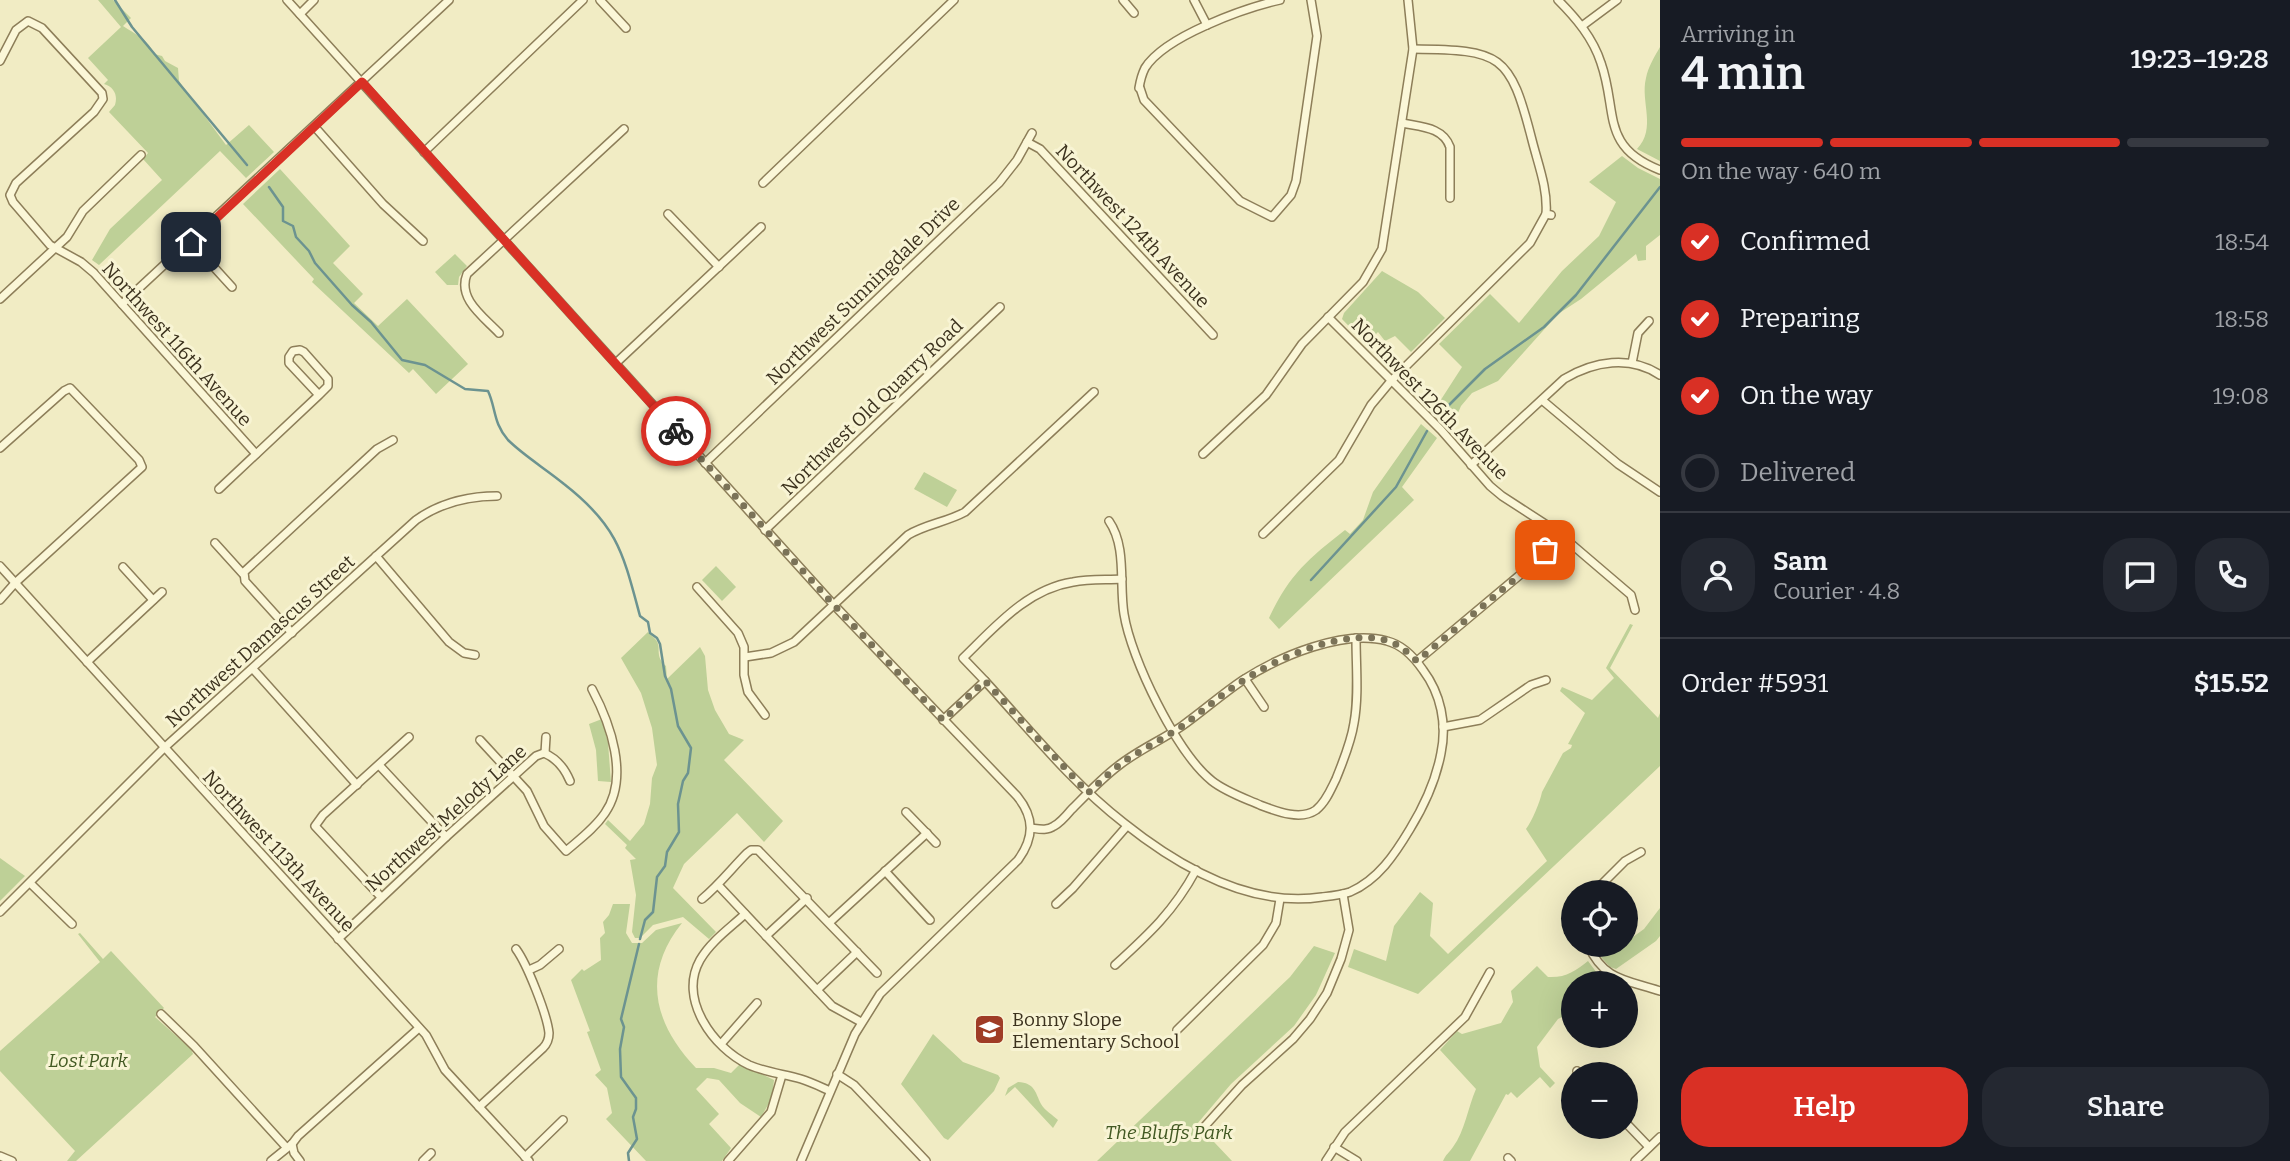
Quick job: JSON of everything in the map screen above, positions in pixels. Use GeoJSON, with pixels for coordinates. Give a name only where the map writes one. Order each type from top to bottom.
{"type":"FeatureCollection","features":[{"type":"Feature","properties":{"kind":"street"},"geometry":{"type":"LineString","coordinates":[[287,0],[765,530],[1017,796],[1027,810],[1031,828],[1028,842],[1018,860],[889,984],[861,1022],[801,1161]]}},
{"type":"Feature","properties":{"kind":"street"},"geometry":{"type":"LineString","coordinates":[[300,14],[314,0]]}},
{"type":"Feature","properties":{"kind":"street"},"geometry":{"type":"LineString","coordinates":[[122,304],[449,0]]}},
{"type":"Feature","properties":{"kind":"street"},"geometry":{"type":"LineString","coordinates":[[424,152],[583,0]]}},
{"type":"Feature","properties":{"kind":"street"},"geometry":{"type":"LineString","coordinates":[[600,0],[626,28]]}},
{"type":"Feature","properties":{"kind":"street"},"geometry":{"type":"LineString","coordinates":[[763,183],[954,0]]}},
{"type":"Feature","properties":{"kind":"street"},"geometry":{"type":"LineString","coordinates":[[1123,0],[1134,13]]}},
{"type":"Feature","properties":{"kind":"street"},"geometry":{"type":"LineString","coordinates":[[1194,0],[1207,25]]}},
{"type":"Feature","properties":{"kind":"street"},"geometry":{"type":"LineString","coordinates":[[1280,0],[1258,3],[1207,25],[1153,60],[1144,70],[1139,88],[1144,100],[1240,201],[1272,217],[1291,195],[1296,181],[1317,36],[1311,0]]}},
{"type":"Feature","properties":{"kind":"street"},"geometry":{"type":"LineString","coordinates":[[1203,454],[1266,395],[1302,344],[1363,282],[1382,249],[1413,49],[1408,0]]}},
{"type":"Feature","properties":{"kind":"street"},"geometry":{"type":"LineString","coordinates":[[1558,0],[1581,26],[1601,62],[1616,132],[1636,159],[1660,170]]}},
{"type":"Feature","properties":{"kind":"street"},"geometry":{"type":"LineString","coordinates":[[1581,26],[1617,0]]}},
{"type":"Feature","properties":{"kind":"street","name":"Northwest 116th Avenue"},"geometry":{"type":"LineString","coordinates":[[0,61],[16,30],[28,21],[42,27],[98,87],[103,99],[94,112],[16,183],[10,195],[55,249],[81,262],[122,304],[256,454]]}},
{"type":"Feature","properties":{"kind":"street"},"geometry":{"type":"LineString","coordinates":[[1263,534],[1339,460],[1371,405],[1391,381],[1530,243],[1548,214],[1545,189],[1521,96],[1509,74],[1500,64],[1475,51],[1413,49]]}},
{"type":"Feature","properties":{"kind":"street"},"geometry":{"type":"LineString","coordinates":[[1402,123],[1433,129],[1448,141],[1450,198]]}},
{"type":"Feature","properties":{"kind":"street"},"geometry":{"type":"LineString","coordinates":[[314,126],[383,204],[423,241]]}},
{"type":"Feature","properties":{"kind":"street"},"geometry":{"type":"LineString","coordinates":[[499,333],[466,296],[463,284],[470,271],[624,129]]}},
{"type":"Feature","properties":{"kind":"street","name":"Northwest Sunningdale Drive"},"geometry":{"type":"LineString","coordinates":[[705,463],[999,183],[1032,133]]}},
{"type":"Feature","properties":{"kind":"street","name":"Northwest 124th Avenue"},"geometry":{"type":"LineString","coordinates":[[1027,142],[1040,149],[1213,335]]}},
{"type":"Feature","properties":{"kind":"street"},"geometry":{"type":"LineString","coordinates":[[0,299],[67,237],[83,211],[141,155]]}},
{"type":"Feature","properties":{"kind":"street"},"geometry":{"type":"LineString","coordinates":[[668,214],[719,267]]}},
{"type":"Feature","properties":{"kind":"street"},"geometry":{"type":"LineString","coordinates":[[615,363],[761,227]]}},
{"type":"Feature","properties":{"kind":"street"},"geometry":{"type":"LineString","coordinates":[[191,242],[232,287]]}},
{"type":"Feature","properties":{"kind":"street","name":"Northwest Old Quarry Road"},"geometry":{"type":"LineString","coordinates":[[765,530],[1000,307]]}},
{"type":"Feature","properties":{"kind":"street","name":"Northwest 126th Avenue"},"geometry":{"type":"LineString","coordinates":[[1328,317],[1441,430],[1502,496],[1556,531],[1631,595],[1636,610]]}},
{"type":"Feature","properties":{"kind":"street"},"geometry":{"type":"LineString","coordinates":[[1632,363],[1639,333],[1649,321]]}},
{"type":"Feature","properties":{"kind":"street"},"geometry":{"type":"LineString","coordinates":[[219,489],[328,386],[328,379],[304,352],[296,350],[290,354],[288,360],[318,395]]}},
{"type":"Feature","properties":{"kind":"street"},"geometry":{"type":"LineString","coordinates":[[1471,465],[1564,379],[1578,371],[1597,364],[1632,363],[1660,374]]}},
{"type":"Feature","properties":{"kind":"street"},"geometry":{"type":"LineString","coordinates":[[0,448],[70,388],[139,460],[142,467],[15,583],[0,600]]}},
{"type":"Feature","properties":{"kind":"street"},"geometry":{"type":"LineString","coordinates":[[745,657],[771,653],[790,645],[908,535],[965,512],[1094,393]]}},
{"type":"Feature","properties":{"kind":"street"},"geometry":{"type":"LineString","coordinates":[[1542,400],[1618,464],[1660,492]]}},
{"type":"Feature","properties":{"kind":"street"},"geometry":{"type":"LineString","coordinates":[[243,574],[246,568],[377,449],[393,440]]}},
{"type":"Feature","properties":{"kind":"street","name":"Northwest Damascus Street"},"geometry":{"type":"LineString","coordinates":[[0,912],[164,748],[425,513],[463,499],[497,496]]}},
{"type":"Feature","properties":{"kind":"street"},"geometry":{"type":"LineString","coordinates":[[1109,521],[1117,533],[1124,613],[1132,645],[1147,683],[1198,767],[1220,787],[1275,811],[1296,815],[1314,811],[1333,786],[1351,736],[1354,721],[1356,638]]}},
{"type":"Feature","properties":{"kind":"street"},"geometry":{"type":"LineString","coordinates":[[1417,661],[1533,564],[1556,531]]}},
{"type":"Feature","properties":{"kind":"street"},"geometry":{"type":"LineString","coordinates":[[215,543],[292,633]]}},
{"type":"Feature","properties":{"kind":"street","name":"Northwest Damascus Street"},"geometry":{"type":"LineString","coordinates":[[376,556],[419,604],[433,626],[464,653],[475,655]]}},
{"type":"Feature","properties":{"kind":"street","name":"Northwest 113th Avenue"},"geometry":{"type":"LineString","coordinates":[[0,566],[419,1028],[430,1041],[445,1070],[527,1159]]}},
{"type":"Feature","properties":{"kind":"street"},"geometry":{"type":"LineString","coordinates":[[123,567],[153,600]]}},
{"type":"Feature","properties":{"kind":"street"},"geometry":{"type":"LineString","coordinates":[[1031,828],[1053,827],[1088,793],[1127,759],[1174,731],[1245,679],[1298,653],[1356,638],[1388,641],[1404,649],[1417,661],[1437,693],[1443,727],[1436,774],[1403,842],[1377,874],[1361,886],[1343,894],[1280,899],[1238,889],[1196,870],[1127,826],[1088,793],[963,658],[1028,599],[1072,582],[1122,579]]}},
{"type":"Feature","properties":{"kind":"street"},"geometry":{"type":"LineString","coordinates":[[697,587],[734,626],[741,639],[748,692],[765,715]]}},
{"type":"Feature","properties":{"kind":"street"},"geometry":{"type":"LineString","coordinates":[[87,662],[162,592]]}},
{"type":"Feature","properties":{"kind":"street"},"geometry":{"type":"LineString","coordinates":[[253,669],[357,785]]}},
{"type":"Feature","properties":{"kind":"street"},"geometry":{"type":"LineString","coordinates":[[1245,679],[1264,707]]}},
{"type":"Feature","properties":{"kind":"street"},"geometry":{"type":"LineString","coordinates":[[1443,727],[1480,720],[1531,685],[1546,680]]}},
{"type":"Feature","properties":{"kind":"street"},"geometry":{"type":"LineString","coordinates":[[943,720],[985,681]]}},
{"type":"Feature","properties":{"kind":"street"},"geometry":{"type":"LineString","coordinates":[[480,740],[530,795],[548,831],[566,851],[602,818],[615,791],[616,765],[610,730],[592,689]]}},
{"type":"Feature","properties":{"kind":"street"},"geometry":{"type":"LineString","coordinates":[[381,897],[315,826],[318,820],[409,737]]}},
{"type":"Feature","properties":{"kind":"street","name":"Northwest Melody Lane"},"geometry":{"type":"LineString","coordinates":[[545,753],[546,737]]}},
{"type":"Feature","properties":{"kind":"street","name":"Northwest Melody Lane"},"geometry":{"type":"LineString","coordinates":[[338,939],[536,756],[545,753]]}},
{"type":"Feature","properties":{"kind":"street","name":"Northwest Melody Lane"},"geometry":{"type":"LineString","coordinates":[[545,753],[565,771],[570,781]]}},
{"type":"Feature","properties":{"kind":"street"},"geometry":{"type":"LineString","coordinates":[[379,765],[446,837]]}},
{"type":"Feature","properties":{"kind":"street"},"geometry":{"type":"LineString","coordinates":[[906,812],[936,843]]}},
{"type":"Feature","properties":{"kind":"street"},"geometry":{"type":"LineString","coordinates":[[1056,904],[1127,826]]}},
{"type":"Feature","properties":{"kind":"street"},"geometry":{"type":"LineString","coordinates":[[830,922],[926,833]]}},
{"type":"Feature","properties":{"kind":"street"},"geometry":{"type":"LineString","coordinates":[[702,899],[718,886],[733,866],[755,849],[807,898],[877,973]]}},
{"type":"Feature","properties":{"kind":"street"},"geometry":{"type":"LineString","coordinates":[[1606,880],[1625,861],[1641,852]]}},
{"type":"Feature","properties":{"kind":"street"},"geometry":{"type":"LineString","coordinates":[[1115,965],[1182,897],[1196,870]]}},
{"type":"Feature","properties":{"kind":"street"},"geometry":{"type":"LineString","coordinates":[[885,871],[930,920]]}},
{"type":"Feature","properties":{"kind":"street"},"geometry":{"type":"LineString","coordinates":[[30,883],[72,924]]}},
{"type":"Feature","properties":{"kind":"street"},"geometry":{"type":"LineString","coordinates":[[718,886],[839,1012],[861,1022]]}},
{"type":"Feature","properties":{"kind":"street"},"geometry":{"type":"LineString","coordinates":[[1205,1126],[1242,1085],[1293,1039],[1327,993],[1349,930],[1343,894]]}},
{"type":"Feature","properties":{"kind":"street"},"geometry":{"type":"LineString","coordinates":[[766,936],[807,898]]}},
{"type":"Feature","properties":{"kind":"street"},"geometry":{"type":"LineString","coordinates":[[1177,1030],[1263,944],[1276,923],[1280,899]]}},
{"type":"Feature","properties":{"kind":"street"},"geometry":{"type":"LineString","coordinates":[[745,914],[708,947],[698,963],[694,996],[699,1017],[721,1044],[744,1063],[804,1080],[830,1091]]}},
{"type":"Feature","properties":{"kind":"street"},"geometry":{"type":"LineString","coordinates":[[479,1107],[547,1044],[548,1029],[528,970],[516,949]]}},
{"type":"Feature","properties":{"kind":"street"},"geometry":{"type":"LineString","coordinates":[[528,970],[540,965],[559,949]]}},
{"type":"Feature","properties":{"kind":"street"},"geometry":{"type":"LineString","coordinates":[[817,989],[857,952]]}},
{"type":"Feature","properties":{"kind":"street"},"geometry":{"type":"LineString","coordinates":[[1593,957],[1615,978],[1660,992]]}},
{"type":"Feature","properties":{"kind":"street"},"geometry":{"type":"LineString","coordinates":[[1326,1161],[1345,1132],[1460,1023],[1490,972]]}},
{"type":"Feature","properties":{"kind":"street"},"geometry":{"type":"LineString","coordinates":[[721,1044],[757,1003]]}},
{"type":"Feature","properties":{"kind":"street"},"geometry":{"type":"LineString","coordinates":[[161,1014],[289,1146],[300,1161]]}},
{"type":"Feature","properties":{"kind":"street"},"geometry":{"type":"LineString","coordinates":[[271,1161],[419,1028]]}},
{"type":"Feature","properties":{"kind":"street"},"geometry":{"type":"LineString","coordinates":[[837,1074],[854,1085],[926,1161]]}},
{"type":"Feature","properties":{"kind":"street"},"geometry":{"type":"LineString","coordinates":[[728,1161],[771,1112],[782,1075]]}},
{"type":"Feature","properties":{"kind":"street"},"geometry":{"type":"LineString","coordinates":[[527,1159],[564,1120]]}},
{"type":"Feature","properties":{"kind":"street"},"geometry":{"type":"LineString","coordinates":[[1638,1136],[1649,1147]]}},
{"type":"Feature","properties":{"kind":"street"},"geometry":{"type":"LineString","coordinates":[[1634,1161],[1660,1137]]}},
{"type":"Feature","properties":{"kind":"street"},"geometry":{"type":"LineString","coordinates":[[1335,1147],[1357,1161]]}},
{"type":"Feature","properties":{"kind":"street"},"geometry":{"type":"LineString","coordinates":[[423,1161],[431,1153]]}},
{"type":"Feature","properties":{"kind":"street"},"geometry":{"type":"LineString","coordinates":[[0,1156],[12,1161]]}},
{"type":"Feature","properties":{"kind":"green space"},"geometry":{"type":"Polygon","coordinates":[[[98,0],[113,0],[131,18],[123,26],[145,41],[154,54],[162,56],[165,61],[178,68],[179,81],[226,145],[249,125],[274,152],[246,178],[220,151],[99,265],[92,260],[110,229],[162,180],[143,159],[148,153],[109,112],[115,105],[114,92],[104,84],[108,80],[88,58],[121,27],[98,0]]]}},
{"type":"Feature","properties":{"kind":"green space"},"geometry":{"type":"Polygon","coordinates":[[[1660,47],[1660,161],[1637,149],[1646,132],[1646,78],[1660,47]]]}},
{"type":"Feature","properties":{"kind":"green space"},"geometry":{"type":"Polygon","coordinates":[[[1622,156],[1660,179],[1660,235],[1646,246],[1646,260],[1638,261],[1636,254],[1581,299],[1558,314],[1498,381],[1472,393],[1461,406],[1451,429],[1433,412],[1462,367],[1439,344],[1490,294],[1519,323],[1562,271],[1599,236],[1616,202],[1589,182],[1622,156]]]}},
{"type":"Feature","properties":{"kind":"green space"},"geometry":{"type":"Polygon","coordinates":[[[280,169],[350,246],[333,263],[363,294],[354,303],[378,326],[407,299],[468,364],[436,394],[413,369],[409,373],[312,282],[314,279],[243,204],[280,169]]]}},
{"type":"Feature","properties":{"kind":"green space"},"geometry":{"type":"Polygon","coordinates":[[[455,254],[467,266],[459,277],[458,285],[447,285],[435,272],[455,254]]]}},
{"type":"Feature","properties":{"kind":"green space"},"geometry":{"type":"Polygon","coordinates":[[[1382,271],[1418,292],[1445,318],[1411,352],[1395,336],[1385,341],[1378,332],[1366,344],[1342,319],[1344,313],[1382,271]]]}},
{"type":"Feature","properties":{"kind":"green space"},"geometry":{"type":"Polygon","coordinates":[[[1421,424],[1437,438],[1402,487],[1414,500],[1279,629],[1269,618],[1284,590],[1320,550],[1345,530],[1350,534],[1363,520],[1373,492],[1421,424]]]}},
{"type":"Feature","properties":{"kind":"green space"},"geometry":{"type":"Polygon","coordinates":[[[924,472],[957,490],[947,507],[914,489],[924,472]]]}},
{"type":"Feature","properties":{"kind":"green space"},"geometry":{"type":"Polygon","coordinates":[[[716,566],[736,587],[722,601],[702,580],[716,566]]]}},
{"type":"Feature","properties":{"kind":"green space"},"geometry":{"type":"Polygon","coordinates":[[[1630,624],[1633,625],[1610,668],[1658,718],[1660,713],[1660,766],[1418,994],[1348,967],[1354,949],[1386,961],[1394,926],[1420,892],[1433,903],[1430,936],[1448,954],[1547,861],[1526,829],[1563,753],[1571,748],[1572,745],[1568,744],[1585,713],[1560,691],[1562,687],[1592,700],[1614,678],[1606,668],[1630,624]]]}},
{"type":"Feature","properties":{"kind":"green space"},"geometry":{"type":"Polygon","coordinates":[[[648,632],[658,643],[660,659],[666,666],[667,679],[700,647],[705,656],[708,690],[715,710],[729,734],[744,740],[724,760],[783,821],[764,842],[737,813],[684,864],[673,888],[716,932],[709,939],[683,917],[653,925],[640,938],[635,938],[632,932],[636,895],[630,860],[636,859],[625,848],[627,845],[605,824],[608,820],[630,841],[644,824],[650,804],[652,778],[657,765],[652,728],[641,693],[621,658],[648,632]]]}},
{"type":"Feature","properties":{"kind":"green space"},"geometry":{"type":"Polygon","coordinates":[[[602,719],[608,743],[611,782],[598,781],[596,750],[589,724],[602,719]]]}},
{"type":"Feature","properties":{"kind":"green space"},"geometry":{"type":"Polygon","coordinates":[[[0,858],[25,876],[0,901],[0,858]]]}},
{"type":"Feature","properties":{"kind":"green space"},"geometry":{"type":"Polygon","coordinates":[[[613,904],[630,904],[626,933],[632,943],[642,943],[656,930],[682,923],[669,942],[661,961],[657,980],[658,998],[670,1034],[696,1068],[714,1068],[731,1073],[740,1064],[774,1080],[772,1098],[761,1117],[740,1103],[719,1080],[707,1078],[696,1089],[719,1114],[709,1124],[731,1148],[722,1161],[646,1161],[606,1119],[612,1113],[607,1088],[595,1075],[601,1070],[571,980],[582,969],[584,971],[601,960],[600,938],[605,933],[603,922],[613,904]]]}},
{"type":"Feature","properties":{"kind":"green space"},"geometry":{"type":"Polygon","coordinates":[[[1660,908],[1660,936],[1638,954],[1638,933],[1660,908]]]}},
{"type":"Feature","properties":{"kind":"green space","name":"Lost Park"},"geometry":{"type":"Polygon","coordinates":[[[80,933],[103,959],[111,951],[164,1008],[155,1017],[191,1049],[193,1054],[76,1161],[67,1161],[75,1151],[0,1071],[0,1051],[100,962],[78,934],[80,933]]]}},
{"type":"Feature","properties":{"kind":"green space","name":"The Bluffs Park"},"geometry":{"type":"Polygon","coordinates":[[[1314,946],[1335,953],[1316,995],[1294,1026],[1231,1084],[1197,1124],[1232,1161],[1097,1161],[1290,977],[1314,946]]]}},
{"type":"Feature","properties":{"kind":"green space"},"geometry":{"type":"Polygon","coordinates":[[[1601,957],[1633,957],[1616,969],[1610,967],[1601,957]]]}},
{"type":"Feature","properties":{"kind":"green space"},"geometry":{"type":"Polygon","coordinates":[[[1588,961],[1596,971],[1574,971],[1588,961]]]}},
{"type":"Feature","properties":{"kind":"green space"},"geometry":{"type":"Polygon","coordinates":[[[1537,966],[1548,977],[1560,976],[1561,1018],[1537,1047],[1540,1067],[1555,1083],[1550,1088],[1540,1077],[1517,1098],[1511,1092],[1506,1094],[1470,1161],[1443,1161],[1461,1134],[1476,1089],[1440,1050],[1457,1031],[1462,1034],[1501,1023],[1513,1002],[1511,991],[1537,966]]]}},
{"type":"Feature","properties":{"kind":"green space"},"geometry":{"type":"Polygon","coordinates":[[[933,1034],[963,1062],[1000,1078],[994,1091],[948,1140],[901,1084],[933,1034]]]}},
{"type":"Feature","properties":{"kind":"green space"},"geometry":{"type":"Polygon","coordinates":[[[1018,1082],[1031,1086],[1043,1106],[1058,1120],[1053,1128],[1015,1087],[1005,1096],[1008,1088],[1018,1082]]]}},
{"type":"Feature","properties":{"kind":"waterway"},"geometry":{"type":"LineString","coordinates":[[115,0],[132,27],[247,165]]}},
{"type":"Feature","properties":{"kind":"waterway"},"geometry":{"type":"LineString","coordinates":[[269,187],[283,207],[283,221],[293,226],[296,237],[309,251],[315,263],[371,322],[402,360],[425,365],[465,389],[488,391],[497,422],[508,440],[582,499],[596,513],[616,542],[629,575],[640,616],[648,622],[650,633],[660,644],[678,726],[691,748],[688,773],[683,781],[678,804],[679,832],[667,852],[665,866],[657,877],[653,912],[645,920],[640,939]]}},
{"type":"Feature","properties":{"kind":"waterway"},"geometry":{"type":"LineString","coordinates":[[1442,412],[1485,369],[1544,327],[1576,295],[1660,187]]}},
{"type":"Feature","properties":{"kind":"waterway"},"geometry":{"type":"LineString","coordinates":[[1311,580],[1396,487],[1427,431]]}},
{"type":"Feature","properties":{"kind":"waterway"},"geometry":{"type":"LineString","coordinates":[[629,1161],[628,1153],[637,1139],[633,1117],[636,1098],[621,1077],[620,1049],[624,1027],[621,1019],[639,944]]}},
{"type":"Feature","properties":{"kind":"way so far"},"geometry":{"type":"LineString","coordinates":[[676,431],[943,720],[985,681],[1088,793],[1127,759],[1183,725],[1245,679],[1298,653],[1333,642],[1356,638],[1373,639],[1388,641],[1404,649],[1417,661],[1533,564],[1545,550]]}},
{"type":"Feature","properties":{"kind":"place","name":"Bonny Slope Elementary School"},"geometry":{"type":"Point","coordinates":[989,1030]}},
{"type":"Feature","properties":{"kind":"route"},"geometry":{"type":"LineString","coordinates":[[191,242],[362,82],[676,431]]}}]}
